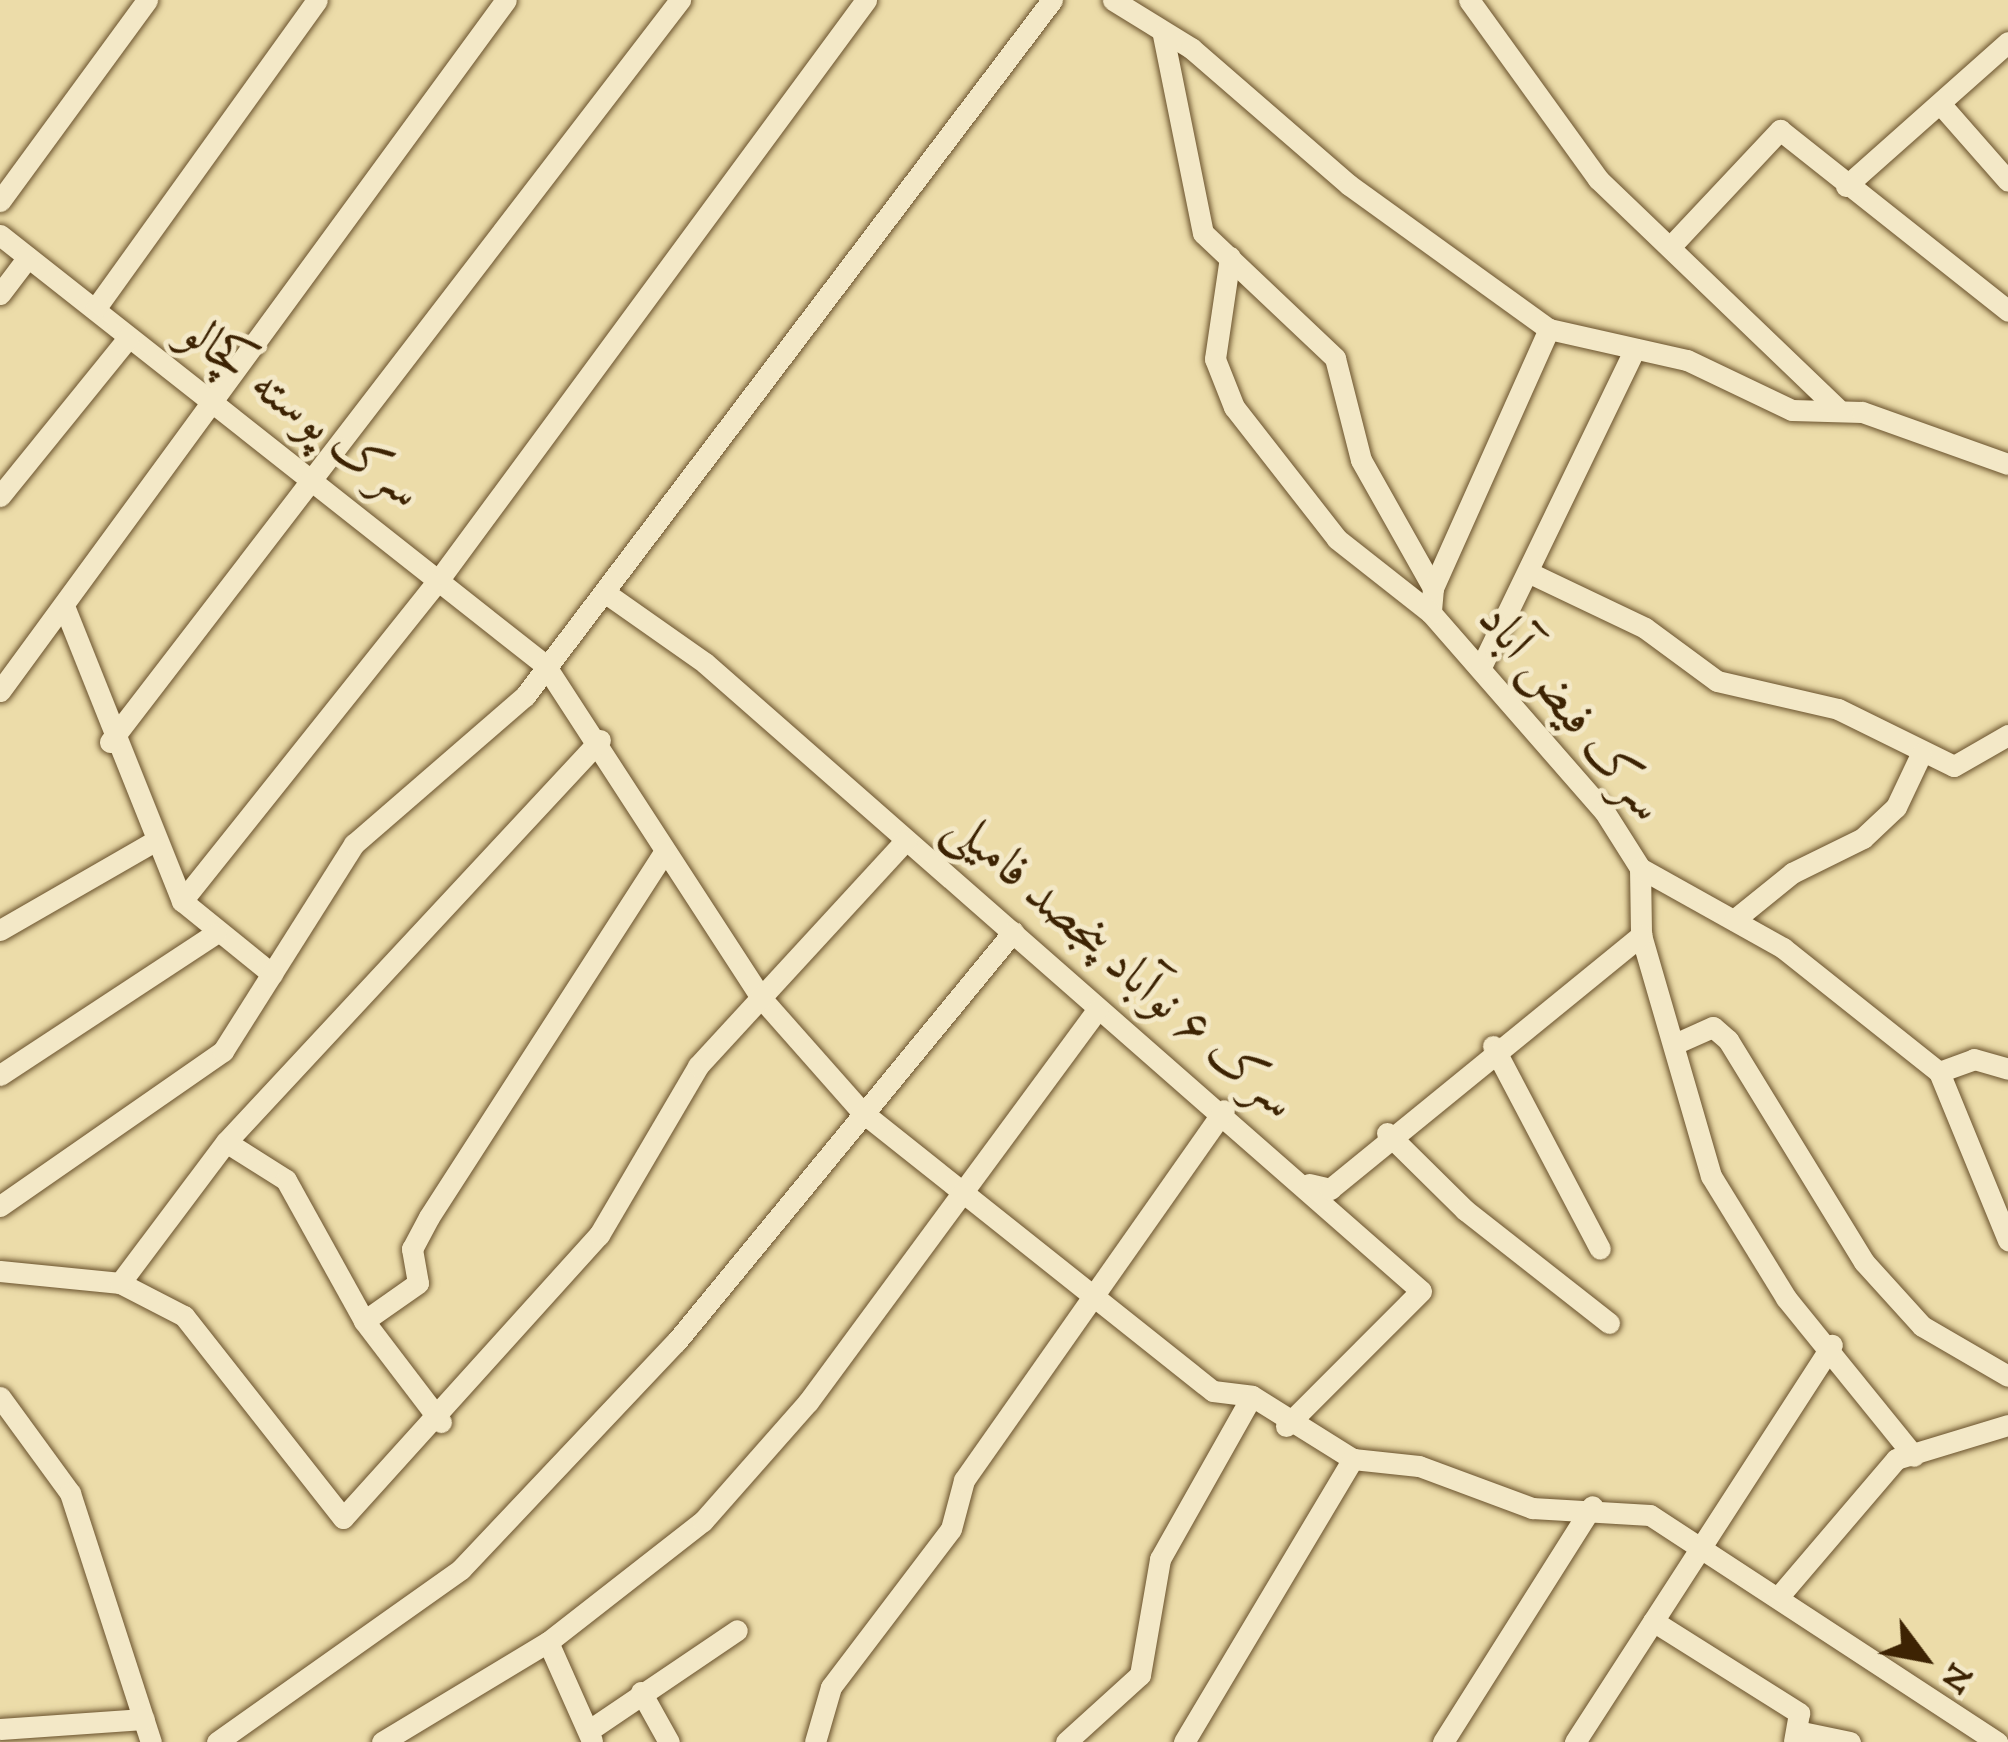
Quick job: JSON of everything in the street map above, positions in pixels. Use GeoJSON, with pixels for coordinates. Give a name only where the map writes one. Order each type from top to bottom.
{"type":"FeatureCollection","features":[{"type":"Feature","properties":{"kind":"street"},"geometry":{"type":"LineString","coordinates":[[0,201],[147,0]]}},
{"type":"Feature","properties":{"kind":"street"},"geometry":{"type":"LineString","coordinates":[[95,310],[317,0]]}},
{"type":"Feature","properties":{"kind":"street"},"geometry":{"type":"LineString","coordinates":[[0,691],[506,0]]}},
{"type":"Feature","properties":{"kind":"street"},"geometry":{"type":"LineString","coordinates":[[110,742],[319,481],[680,0]]}},
{"type":"Feature","properties":{"kind":"street"},"geometry":{"type":"LineString","coordinates":[[182,901],[443,574],[866,0]]}},
{"type":"Feature","properties":{"kind":"street"},"geometry":{"type":"LineString","coordinates":[[4,1194],[223,1051],[354,844],[485,735],[607,594],[1052,0]]}},
{"type":"Feature","properties":{"kind":"street"},"geometry":{"type":"LineString","coordinates":[[1113,0],[1549,329],[1632,355],[1688,360],[1792,410],[1837,408],[2008,464]]}},
{"type":"Feature","properties":{"kind":"street"},"geometry":{"type":"LineString","coordinates":[[1469,0],[1598,179],[1837,408]]}},
{"type":"Feature","properties":{"kind":"street","name":"سرک فيض آباد"},"geometry":{"type":"LineString","coordinates":[[1163,35],[1203,233],[1335,358],[1375,495],[1433,587],[1431,613],[1481,667],[1640,868],[1641,935],[1678,1042],[1690,1125],[1711,1176],[1786,1298],[1832,1345],[1914,1456]]}},
{"type":"Feature","properties":{"kind":"street"},"geometry":{"type":"LineString","coordinates":[[1846,186],[1943,107],[2008,42]]}},
{"type":"Feature","properties":{"kind":"street"},"geometry":{"type":"LineString","coordinates":[[1943,107],[2008,181]]}},
{"type":"Feature","properties":{"kind":"street"},"geometry":{"type":"LineString","coordinates":[[1670,247],[1780,130],[2008,311]]}},
{"type":"Feature","properties":{"kind":"street","name":"سرک پوسته کچالو"},"geometry":{"type":"LineString","coordinates":[[0,235],[212,407],[443,574],[545,665],[600,740],[664,853],[762,999],[862,1112],[966,1190],[1213,1391],[1252,1396]]}},
{"type":"Feature","properties":{"kind":"street"},"geometry":{"type":"LineString","coordinates":[[0,294],[28,256]]}},
{"type":"Feature","properties":{"kind":"street"},"geometry":{"type":"LineString","coordinates":[[1230,257],[1215,359],[1234,407],[1336,539],[1431,613]]}},
{"type":"Feature","properties":{"kind":"street"},"geometry":{"type":"LineString","coordinates":[[1433,587],[1549,329]]}},
{"type":"Feature","properties":{"kind":"street"},"geometry":{"type":"LineString","coordinates":[[0,496],[128,338]]}},
{"type":"Feature","properties":{"kind":"street"},"geometry":{"type":"LineString","coordinates":[[1481,667],[1532,574],[1632,355]]}},
{"type":"Feature","properties":{"kind":"street"},"geometry":{"type":"LineString","coordinates":[[1532,574],[1645,628],[1717,681],[1838,710],[1927,744],[1896,808],[1862,838],[1792,873],[1734,920]]}},
{"type":"Feature","properties":{"kind":"street","name":"سرک ۶ نوآباد پنجصد فامیلی"},"geometry":{"type":"LineString","coordinates":[[607,594],[705,663],[1097,1010],[1310,1184],[1421,1291],[1286,1426]]}},
{"type":"Feature","properties":{"kind":"street"},"geometry":{"type":"LineString","coordinates":[[64,606],[110,742],[182,901],[272,974]]}},
{"type":"Feature","properties":{"kind":"street"},"geometry":{"type":"LineString","coordinates":[[1922,754],[1954,766],[2008,736]]}},
{"type":"Feature","properties":{"kind":"street"},"geometry":{"type":"LineString","coordinates":[[120,1283],[226,1142],[600,740]]}},
{"type":"Feature","properties":{"kind":"street"},"geometry":{"type":"LineString","coordinates":[[0,1271],[120,1283],[184,1316],[343,1518],[441,1422],[599,1235],[698,1066],[906,840]]}},
{"type":"Feature","properties":{"kind":"street"},"geometry":{"type":"LineString","coordinates":[[0,930],[153,842]]}},
{"type":"Feature","properties":{"kind":"street"},"geometry":{"type":"LineString","coordinates":[[364,1321],[418,1282],[412,1249],[430,1216],[664,853]]}},
{"type":"Feature","properties":{"kind":"street"},"geometry":{"type":"LineString","coordinates":[[1640,868],[1734,920],[1939,1072],[2008,1240]]}},
{"type":"Feature","properties":{"kind":"street"},"geometry":{"type":"LineString","coordinates":[[0,1075],[216,932]]}},
{"type":"Feature","properties":{"kind":"street"},"geometry":{"type":"LineString","coordinates":[[218,1742],[460,1569],[676,1342],[1013,932]]}},
{"type":"Feature","properties":{"kind":"street"},"geometry":{"type":"LineString","coordinates":[[1310,1184],[1330,1189],[1388,1133],[1493,1046],[1641,935]]}},
{"type":"Feature","properties":{"kind":"street"},"geometry":{"type":"LineString","coordinates":[[382,1742],[548,1642],[704,1521],[966,1190],[1097,1010]]}},
{"type":"Feature","properties":{"kind":"street"},"geometry":{"type":"LineString","coordinates":[[1678,1042],[1713,1027],[1728,1040],[1864,1262],[1922,1326],[2008,1376]]}},
{"type":"Feature","properties":{"kind":"street"},"geometry":{"type":"LineString","coordinates":[[1493,1046],[1600,1249]]}},
{"type":"Feature","properties":{"kind":"street"},"geometry":{"type":"LineString","coordinates":[[1939,1072],[1974,1059],[2008,1069]]}},
{"type":"Feature","properties":{"kind":"street"},"geometry":{"type":"LineString","coordinates":[[814,1742],[831,1687],[951,1529],[964,1480],[1089,1288],[1224,1110]]}},
{"type":"Feature","properties":{"kind":"street"},"geometry":{"type":"LineString","coordinates":[[1388,1133],[1465,1210],[1610,1323]]}},
{"type":"Feature","properties":{"kind":"street"},"geometry":{"type":"LineString","coordinates":[[226,1142],[286,1180],[364,1321],[441,1422]]}},
{"type":"Feature","properties":{"kind":"street"},"geometry":{"type":"LineString","coordinates":[[1575,1742],[1693,1548],[1832,1345]]}},
{"type":"Feature","properties":{"kind":"street"},"geometry":{"type":"LineString","coordinates":[[1066,1742],[1140,1675],[1160,1558],[1252,1396],[1286,1426],[1353,1459],[1419,1466],[1532,1508],[1592,1506],[1650,1514],[1693,1548],[1780,1595],[1983,1738]]}},
{"type":"Feature","properties":{"kind":"street"},"geometry":{"type":"LineString","coordinates":[[0,1397],[70,1493],[151,1742]]}},
{"type":"Feature","properties":{"kind":"street"},"geometry":{"type":"LineString","coordinates":[[1780,1595],[1862,1493],[1914,1456],[2008,1424]]}},
{"type":"Feature","properties":{"kind":"street"},"geometry":{"type":"LineString","coordinates":[[1184,1742],[1353,1459]]}},
{"type":"Feature","properties":{"kind":"street"},"geometry":{"type":"LineString","coordinates":[[1443,1742],[1592,1506]]}},
{"type":"Feature","properties":{"kind":"street"},"geometry":{"type":"LineString","coordinates":[[1652,1621],[1799,1713],[1796,1737],[1850,1742]]}},
{"type":"Feature","properties":{"kind":"street"},"geometry":{"type":"LineString","coordinates":[[548,1642],[592,1736],[641,1692],[736,1630]]}},
{"type":"Feature","properties":{"kind":"street"},"geometry":{"type":"LineString","coordinates":[[641,1692],[669,1742]]}},
{"type":"Feature","properties":{"kind":"street"},"geometry":{"type":"LineString","coordinates":[[0,1729],[144,1719]]}}]}
